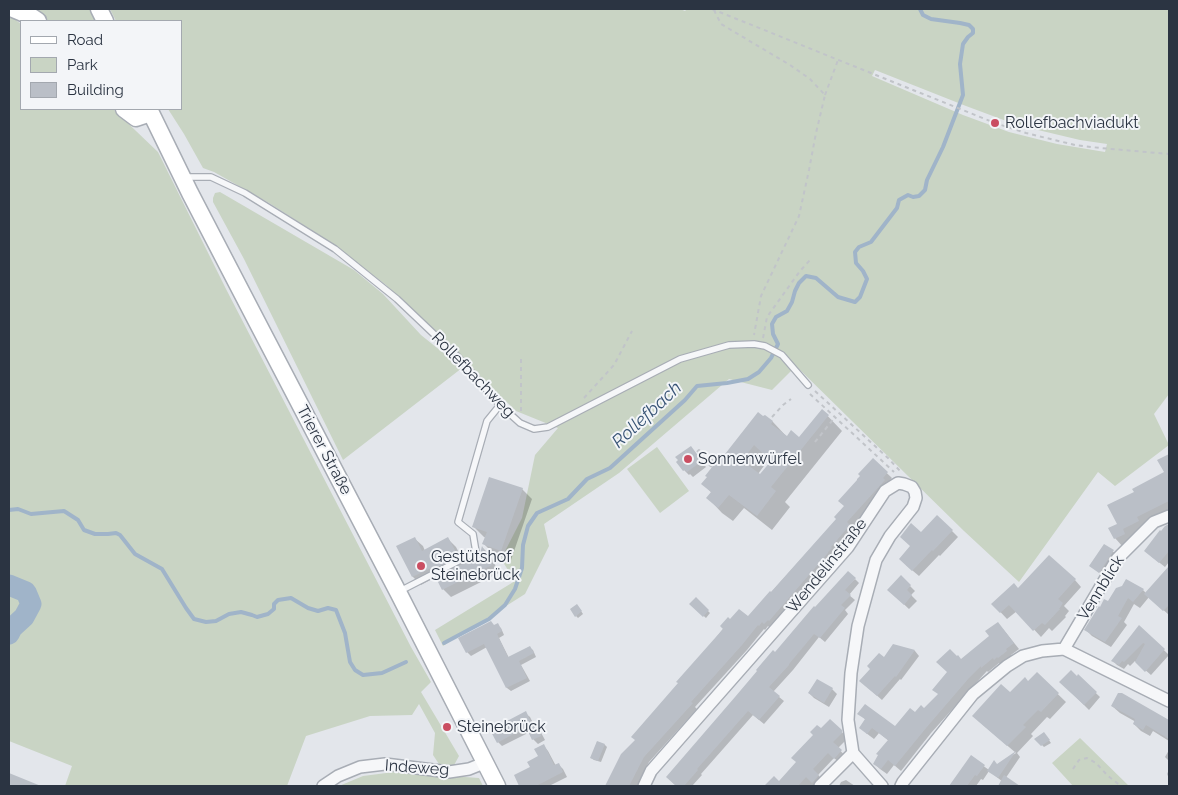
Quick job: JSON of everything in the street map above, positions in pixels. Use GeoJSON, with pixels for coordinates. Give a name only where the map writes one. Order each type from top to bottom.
{"type":"FeatureCollection","features":[{"type":"Feature","properties":{"kind":"main road"},"geometry":{"type":"LineString","coordinates":[[13,9],[36,20]]}},
{"type":"Feature","properties":{"kind":"main road"},"geometry":{"type":"LineString","coordinates":[[125,110],[136,118],[150,111]]}},
{"type":"Feature","properties":{"kind":"main road","name":"Trierer Straße"},"geometry":{"type":"LineString","coordinates":[[150,111],[182,177],[497,786]]}},
{"type":"Feature","properties":{"kind":"street","name":"Wendelinstraße"},"geometry":{"type":"LineString","coordinates":[[644,786],[651,771],[848,547],[885,491],[901,483],[912,487],[916,498],[913,508],[890,536],[876,560],[858,626],[851,673],[848,720],[853,753]]}},
{"type":"Feature","properties":{"kind":"street","name":"Vennblick"},"geometry":{"type":"LineString","coordinates":[[1064,649],[1117,559],[1154,522],[1169,516]]}},
{"type":"Feature","properties":{"kind":"street"},"geometry":{"type":"LineString","coordinates":[[902,786],[903,782],[972,694],[1007,666],[1023,656],[1042,651],[1064,649],[1168,697]]}},
{"type":"Feature","properties":{"kind":"street"},"geometry":{"type":"LineString","coordinates":[[820,786],[853,753],[882,786]]}},
{"type":"Feature","properties":{"kind":"street","name":"Indeweg"},"geometry":{"type":"LineString","coordinates":[[323,786],[338,776],[360,767],[386,764],[449,772],[468,769],[484,763]]}},
{"type":"Feature","properties":{"kind":"lane","name":"Rollefbachweg"},"geometry":{"type":"LineString","coordinates":[[182,177],[210,177],[245,193],[335,249],[397,298],[457,356],[500,405],[520,423],[534,429],[548,427],[680,359],[729,345],[763,345],[782,355],[808,385]]}},
{"type":"Feature","properties":{"kind":"lane"},"geometry":{"type":"LineString","coordinates":[[398,592],[476,552],[473,534],[458,522],[487,421],[500,405]]}},
{"type":"Feature","properties":{"kind":"path"},"geometry":{"type":"LineString","coordinates":[[713,9],[995,123],[1026,133],[1075,145],[1169,154]]}},
{"type":"Feature","properties":{"kind":"path"},"geometry":{"type":"LineString","coordinates":[[713,9],[721,24],[790,65],[810,79],[825,96]]}},
{"type":"Feature","properties":{"kind":"path"},"geometry":{"type":"LineString","coordinates":[[754,344],[754,333],[761,296],[799,216],[825,96],[838,60]]}},
{"type":"Feature","properties":{"kind":"path"},"geometry":{"type":"LineString","coordinates":[[763,345],[766,318],[810,260]]}},
{"type":"Feature","properties":{"kind":"path"},"geometry":{"type":"LineString","coordinates":[[581,400],[587,396],[614,365],[632,331]]}},
{"type":"Feature","properties":{"kind":"path"},"geometry":{"type":"LineString","coordinates":[[520,423],[521,358]]}},
{"type":"Feature","properties":{"kind":"path"},"geometry":{"type":"LineString","coordinates":[[808,385],[808,392],[897,475],[901,483]]}},
{"type":"Feature","properties":{"kind":"path"},"geometry":{"type":"LineString","coordinates":[[808,385],[888,458],[904,478],[901,483]]}},
{"type":"Feature","properties":{"kind":"path"},"geometry":{"type":"LineString","coordinates":[[772,417],[783,405],[792,399]]}},
{"type":"Feature","properties":{"kind":"path"},"geometry":{"type":"LineString","coordinates":[[815,442],[835,417]]}},
{"type":"Feature","properties":{"kind":"path"},"geometry":{"type":"LineString","coordinates":[[696,452],[699,450],[713,461]]}},
{"type":"Feature","properties":{"kind":"path"},"geometry":{"type":"LineString","coordinates":[[1073,769],[1080,760],[1087,758],[1096,763],[1121,786]]}},
{"type":"Feature","properties":{"kind":"path"},"geometry":{"type":"LineString","coordinates":[[1169,772],[1169,776]]}},
{"type":"Feature","properties":{"kind":"green space"},"geometry":{"type":"Polygon","coordinates":[[[33,9],[91,9],[96,20],[48,20],[33,9]]]}},
{"type":"Feature","properties":{"kind":"green space"},"geometry":{"type":"Polygon","coordinates":[[[110,9],[680,9],[685,11],[687,9],[1169,9],[1169,394],[1154,414],[1169,445],[1115,486],[1098,472],[1019,582],[964,531],[796,366],[772,390],[729,379],[619,473],[544,524],[549,546],[525,594],[443,646],[435,630],[515,581],[501,559],[522,518],[535,455],[558,428],[516,411],[386,285],[327,240],[269,203],[214,172],[203,168],[169,110],[182,110],[182,20],[116,20],[110,9]],[[875,70],[872,76],[963,115],[1009,132],[1057,144],[1105,152],[1107,144],[1080,140],[1017,125],[875,70]]]}},
{"type":"Feature","properties":{"kind":"green space"},"geometry":{"type":"Polygon","coordinates":[[[9,15],[20,23],[20,110],[114,110],[158,152],[226,289],[411,647],[431,682],[421,692],[459,756],[453,767],[441,767],[433,755],[435,733],[419,704],[412,715],[370,716],[306,736],[287,786],[65,786],[72,766],[9,741],[9,15]]]}},
{"type":"Feature","properties":{"kind":"green space"},"geometry":{"type":"Polygon","coordinates":[[[220,192],[354,270],[383,294],[421,335],[462,368],[343,460],[244,259],[213,202],[215,193],[220,192]]]}},
{"type":"Feature","properties":{"kind":"green space"},"geometry":{"type":"Polygon","coordinates":[[[657,447],[689,491],[660,513],[627,469],[657,447]]]}},
{"type":"Feature","properties":{"kind":"green space"},"geometry":{"type":"Polygon","coordinates":[[[1080,738],[1129,786],[1073,786],[1052,763],[1080,738]]]}},
{"type":"Feature","properties":{"kind":"green space"},"geometry":{"type":"Polygon","coordinates":[[[394,772],[479,778],[483,786],[339,786],[363,776],[394,772]]]}},
{"type":"Feature","properties":{"kind":"building"},"geometry":{"type":"Polygon","coordinates":[[[822,409],[829,415],[771,487],[776,491],[757,516],[729,495],[718,508],[706,498],[711,492],[701,484],[707,477],[705,476],[716,462],[718,463],[758,412],[773,421],[771,424],[787,436],[791,430],[799,437],[822,409]],[[754,445],[742,461],[760,474],[771,461],[754,445]]]}},
{"type":"Feature","properties":{"kind":"building","name":"Sonnenwürfel"},"geometry":{"type":"Polygon","coordinates":[[[691,446],[702,461],[687,472],[683,471],[676,462],[678,460],[675,457],[691,446]]]}},
{"type":"Feature","properties":{"kind":"building"},"geometry":{"type":"Polygon","coordinates":[[[1169,454],[1169,501],[1137,517],[1139,521],[1123,529],[1125,534],[1114,539],[1108,528],[1117,524],[1107,505],[1134,492],[1132,489],[1164,472],[1157,460],[1169,454]]]}},
{"type":"Feature","properties":{"kind":"building"},"geometry":{"type":"Polygon","coordinates":[[[873,458],[888,472],[883,478],[885,480],[847,522],[850,525],[828,553],[769,621],[758,625],[691,702],[693,703],[644,757],[629,786],[605,786],[621,754],[635,740],[631,737],[723,629],[720,626],[739,609],[748,616],[771,592],[836,519],[834,517],[844,506],[838,501],[860,476],[858,474],[873,458]]]}},
{"type":"Feature","properties":{"kind":"building"},"geometry":{"type":"Polygon","coordinates":[[[489,477],[523,488],[501,551],[482,544],[487,532],[472,527],[489,477]]]}},
{"type":"Feature","properties":{"kind":"building"},"geometry":{"type":"Polygon","coordinates":[[[937,515],[953,530],[912,571],[899,559],[910,546],[900,537],[911,523],[921,532],[937,515]]]}},
{"type":"Feature","properties":{"kind":"building"},"geometry":{"type":"Polygon","coordinates":[[[1169,524],[1169,551],[1159,563],[1144,551],[1160,530],[1169,524]]]}},
{"type":"Feature","properties":{"kind":"building","name":"Gestütshof Steinebrück"},"geometry":{"type":"Polygon","coordinates":[[[415,537],[422,551],[448,537],[458,556],[432,570],[431,568],[412,577],[396,546],[415,537]]]}},
{"type":"Feature","properties":{"kind":"building"},"geometry":{"type":"Polygon","coordinates":[[[1104,544],[1114,550],[1099,573],[1089,566],[1104,544]]]}},
{"type":"Feature","properties":{"kind":"building"},"geometry":{"type":"Polygon","coordinates":[[[482,546],[492,565],[442,590],[436,578],[478,556],[482,546]]]}},
{"type":"Feature","properties":{"kind":"building"},"geometry":{"type":"Polygon","coordinates":[[[1049,555],[1076,579],[1058,599],[1063,603],[1060,609],[1045,625],[1042,623],[1033,631],[1009,605],[1000,613],[991,604],[1014,583],[1018,588],[1049,555]]]}},
{"type":"Feature","properties":{"kind":"building"},"geometry":{"type":"Polygon","coordinates":[[[1169,566],[1169,605],[1163,611],[1144,594],[1169,566]]]}},
{"type":"Feature","properties":{"kind":"building"},"geometry":{"type":"Polygon","coordinates":[[[848,571],[856,578],[845,590],[851,595],[841,605],[845,608],[820,638],[814,634],[769,687],[780,696],[759,720],[748,711],[684,786],[676,786],[666,777],[773,650],[775,652],[814,606],[848,571]]]}},
{"type":"Feature","properties":{"kind":"building"},"geometry":{"type":"Polygon","coordinates":[[[901,575],[911,585],[907,590],[912,595],[904,605],[887,590],[901,575]]]}},
{"type":"Feature","properties":{"kind":"building"},"geometry":{"type":"Polygon","coordinates":[[[1126,579],[1144,589],[1133,602],[1128,598],[1118,616],[1122,618],[1105,642],[1084,630],[1104,599],[1108,601],[1116,588],[1122,586],[1126,579]]]}},
{"type":"Feature","properties":{"kind":"building"},"geometry":{"type":"Polygon","coordinates":[[[696,597],[709,610],[703,617],[689,604],[696,597]]]}},
{"type":"Feature","properties":{"kind":"building"},"geometry":{"type":"Polygon","coordinates":[[[577,604],[582,611],[575,617],[570,609],[577,604]]]}},
{"type":"Feature","properties":{"kind":"building"},"geometry":{"type":"Polygon","coordinates":[[[491,621],[494,625],[498,623],[502,631],[497,634],[508,657],[530,646],[534,653],[519,661],[527,678],[506,688],[484,644],[466,653],[458,638],[491,621]]]}},
{"type":"Feature","properties":{"kind":"building"},"geometry":{"type":"Polygon","coordinates":[[[998,622],[1014,643],[1006,649],[1007,651],[994,660],[993,658],[981,668],[981,666],[969,678],[895,766],[888,760],[881,769],[873,764],[878,755],[876,754],[888,740],[872,728],[867,734],[859,728],[865,719],[857,714],[865,704],[895,726],[910,708],[915,712],[921,705],[924,708],[938,694],[932,690],[947,672],[936,662],[950,649],[961,659],[989,636],[985,631],[998,622]]]}},
{"type":"Feature","properties":{"kind":"building"},"geometry":{"type":"Polygon","coordinates":[[[1139,625],[1165,649],[1145,672],[1135,662],[1145,644],[1143,643],[1119,665],[1111,661],[1139,625]]]}},
{"type":"Feature","properties":{"kind":"building"},"geometry":{"type":"Polygon","coordinates":[[[893,644],[915,650],[896,677],[877,696],[859,681],[870,669],[867,666],[879,653],[884,657],[893,644]]]}},
{"type":"Feature","properties":{"kind":"building"},"geometry":{"type":"Polygon","coordinates":[[[1071,670],[1097,692],[1084,705],[1059,682],[1071,670]]]}},
{"type":"Feature","properties":{"kind":"building"},"geometry":{"type":"Polygon","coordinates":[[[1037,672],[1059,693],[1041,712],[1038,710],[1023,725],[1026,727],[1007,746],[972,716],[1001,684],[1010,692],[1025,677],[1028,681],[1037,672]]]}},
{"type":"Feature","properties":{"kind":"building"},"geometry":{"type":"Polygon","coordinates":[[[817,679],[833,688],[824,703],[808,693],[817,679]]]}},
{"type":"Feature","properties":{"kind":"building"},"geometry":{"type":"Polygon","coordinates":[[[1118,693],[1122,693],[1169,720],[1169,739],[1146,725],[1143,730],[1133,724],[1135,719],[1111,706],[1118,693]]]}},
{"type":"Feature","properties":{"kind":"building"},"geometry":{"type":"Polygon","coordinates":[[[526,711],[531,722],[534,721],[541,736],[532,740],[526,727],[497,743],[490,730],[526,711]]]}},
{"type":"Feature","properties":{"kind":"building"},"geometry":{"type":"Polygon","coordinates":[[[830,719],[842,730],[842,733],[833,742],[842,750],[834,759],[828,753],[813,769],[819,775],[812,783],[806,777],[798,786],[764,786],[774,776],[779,781],[796,762],[791,758],[813,735],[810,732],[817,725],[821,728],[830,719]]]}},
{"type":"Feature","properties":{"kind":"building"},"geometry":{"type":"Polygon","coordinates":[[[1044,732],[1050,740],[1041,746],[1034,739],[1044,732]]]}},
{"type":"Feature","properties":{"kind":"building"},"geometry":{"type":"Polygon","coordinates":[[[597,741],[605,744],[598,761],[590,758],[597,741]]]}},
{"type":"Feature","properties":{"kind":"building"},"geometry":{"type":"Polygon","coordinates":[[[544,744],[554,765],[559,763],[563,772],[536,786],[519,786],[514,775],[530,767],[527,762],[538,756],[534,749],[544,744]]]}},
{"type":"Feature","properties":{"kind":"building"},"geometry":{"type":"Polygon","coordinates":[[[1016,751],[998,778],[987,771],[994,760],[997,764],[1016,751]]]}},
{"type":"Feature","properties":{"kind":"building"},"geometry":{"type":"Polygon","coordinates":[[[971,755],[985,765],[967,786],[949,786],[971,755]]]}},
{"type":"Feature","properties":{"kind":"building"},"geometry":{"type":"Polygon","coordinates":[[[9,773],[41,786],[9,786],[9,773]]]}},
{"type":"Feature","properties":{"kind":"building"},"geometry":{"type":"Polygon","coordinates":[[[1004,775],[1020,786],[998,786],[1004,775]]]}},
{"type":"Feature","properties":{"kind":"waterway","name":"Rollefbach"},"geometry":{"type":"LineString","coordinates":[[444,643],[489,619],[505,605],[515,589],[522,568],[523,545],[528,526],[537,513],[568,499],[587,479],[610,468],[685,400],[697,386],[748,379],[759,372],[771,358],[778,344],[773,334],[772,324],[776,317],[787,311],[799,283],[806,276],[816,278],[838,297],[855,302],[860,297],[867,279],[856,263],[855,252],[859,247],[871,242],[897,208],[899,200],[908,195],[913,197],[919,196],[925,190],[927,180],[943,147],[963,95],[960,64],[963,44],[973,33],[973,29],[969,25],[931,19],[923,15],[920,9]]}},
{"type":"Feature","properties":{"kind":"waterway"},"geometry":{"type":"LineString","coordinates":[[9,510],[18,509],[31,514],[64,511],[78,520],[84,530],[95,534],[116,533],[120,535],[135,554],[162,569],[194,619],[206,622],[216,621],[229,614],[241,612],[257,617],[268,614],[274,609],[274,604],[278,600],[291,598],[308,608],[318,611],[328,608],[336,610],[345,633],[350,662],[355,670],[363,675],[382,673],[406,662]]}},
{"type":"Feature","properties":{"kind":"waterway"},"geometry":{"type":"LineString","coordinates":[[9,585],[26,592],[31,604],[24,617],[12,628],[9,634]]}},
{"type":"Feature","properties":{"kind":"place","name":"Rollefbachviadukt"},"geometry":{"type":"Point","coordinates":[995,123]}},
{"type":"Feature","properties":{"kind":"place","name":"Sonnenwürfel"},"geometry":{"type":"Point","coordinates":[688,459]}},
{"type":"Feature","properties":{"kind":"place","name":"Gestütshof Steinebrück"},"geometry":{"type":"Point","coordinates":[421,566]}},
{"type":"Feature","properties":{"kind":"place","name":"Steinebrück"},"geometry":{"type":"Point","coordinates":[447,727]}}]}
